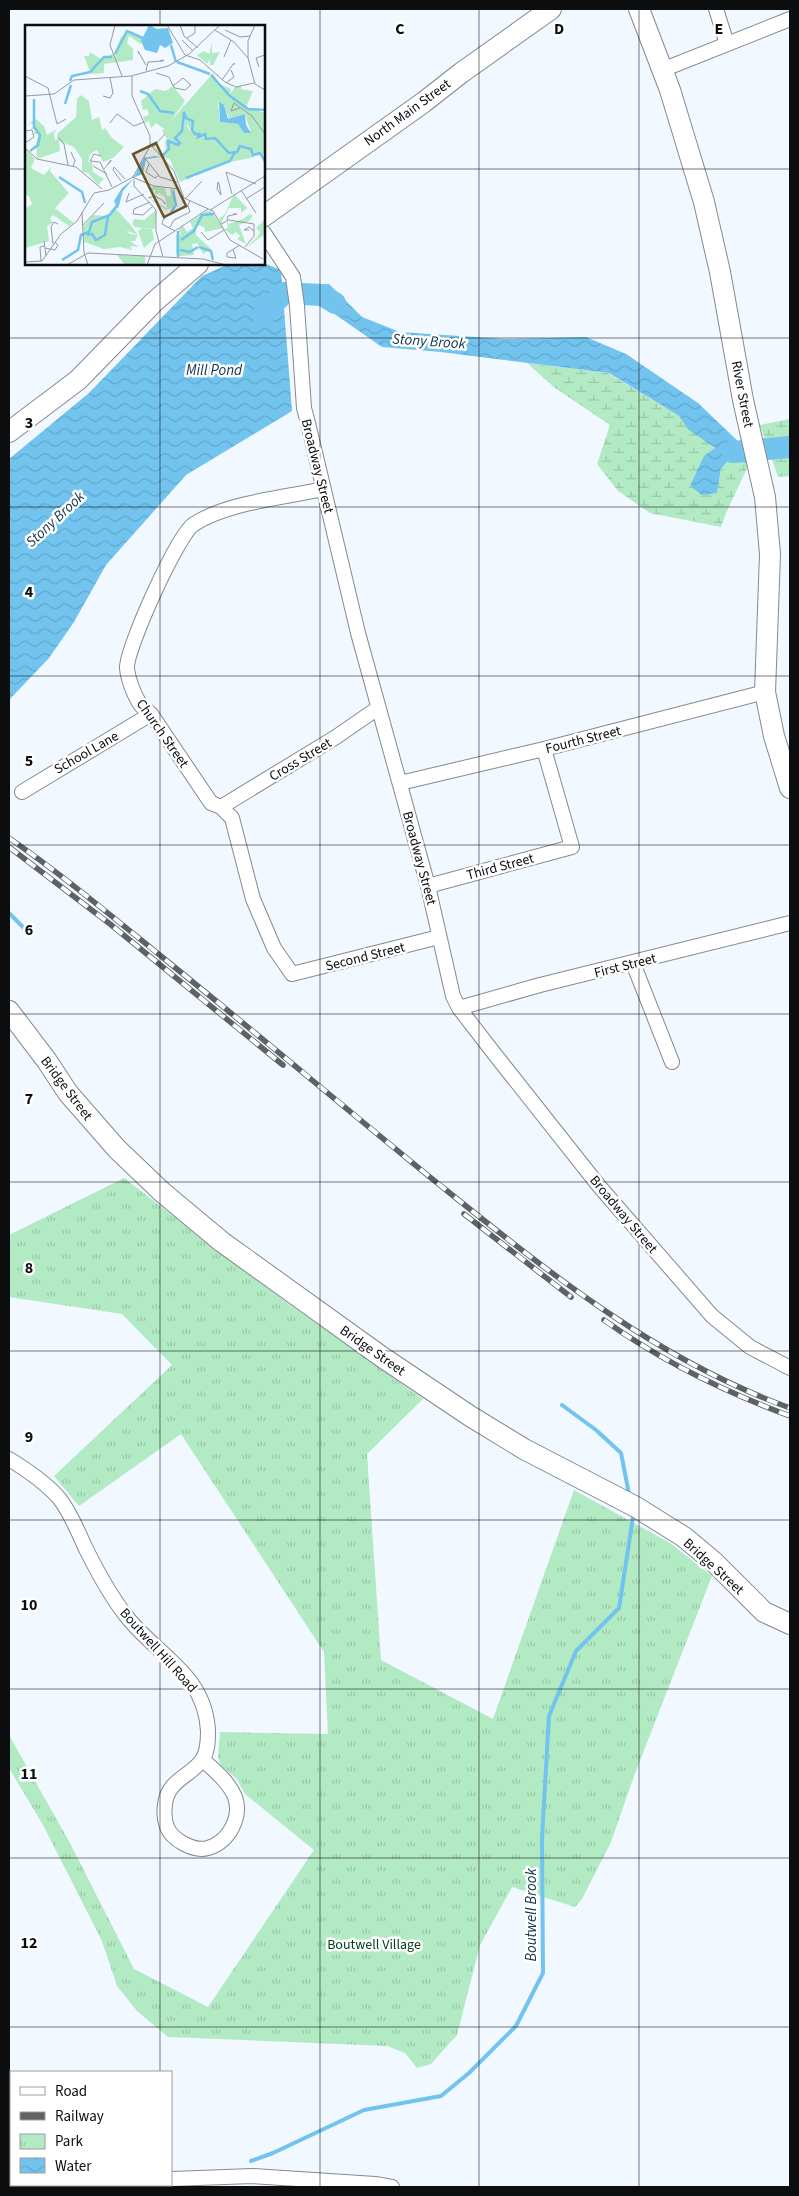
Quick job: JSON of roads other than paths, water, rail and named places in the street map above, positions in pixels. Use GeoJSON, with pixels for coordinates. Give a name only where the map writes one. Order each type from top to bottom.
{"type":"FeatureCollection","features":[{"type":"Feature","properties":{"kind":"main road","name":"North Main Street"},"geometry":{"type":"LineString","coordinates":[[265,215],[551,9]]}},
{"type":"Feature","properties":{"kind":"main road","name":"River Street"},"geometry":{"type":"LineString","coordinates":[[639,9],[694,162],[704,202],[750,434],[765,497],[769,534],[765,692],[774,736],[790,788]]}},
{"type":"Feature","properties":{"kind":"main road"},"geometry":{"type":"LineString","coordinates":[[9,432],[78,380],[154,302],[197,265]]}},
{"type":"Feature","properties":{"kind":"main road","name":"Bridge Street"},"geometry":{"type":"LineString","coordinates":[[9,1010],[68,1093],[117,1149],[162,1192],[222,1242],[382,1357],[470,1416],[524,1449],[636,1506],[684,1537],[709,1558],[764,1612],[790,1624]]}},
{"type":"Feature","properties":{"kind":"street"},"geometry":{"type":"LineString","coordinates":[[716,9],[728,44]]}},
{"type":"Feature","properties":{"kind":"street"},"geometry":{"type":"LineString","coordinates":[[662,70],[790,19]]}},
{"type":"Feature","properties":{"kind":"street","name":"Broadway Street"},"geometry":{"type":"LineString","coordinates":[[265,234],[288,266],[292,276],[297,306],[304,408],[378,708],[428,886],[453,996],[459,1008],[599,1186],[712,1316],[750,1347],[790,1368]]}},
{"type":"Feature","properties":{"kind":"street","name":"Church Street"},"geometry":{"type":"LineString","coordinates":[[292,974],[274,948],[253,899],[232,818],[221,807],[211,803],[152,714],[140,704],[130,681],[127,668],[128,654],[134,636],[185,531],[197,522],[231,509],[276,497],[323,489]]}},
{"type":"Feature","properties":{"kind":"street","name":"Fourth Street"},"geometry":{"type":"LineString","coordinates":[[400,783],[544,749],[765,692]]}},
{"type":"Feature","properties":{"kind":"street","name":"Cross Street"},"geometry":{"type":"LineString","coordinates":[[221,807],[336,737],[378,708]]}},
{"type":"Feature","properties":{"kind":"street","name":"School Lane"},"geometry":{"type":"LineString","coordinates":[[22,792],[152,714]]}},
{"type":"Feature","properties":{"kind":"street","name":"Third Street"},"geometry":{"type":"LineString","coordinates":[[428,886],[572,846],[544,749]]}},
{"type":"Feature","properties":{"kind":"street","name":"First Street"},"geometry":{"type":"LineString","coordinates":[[459,1008],[540,985],[790,923]]}},
{"type":"Feature","properties":{"kind":"street","name":"Second Street"},"geometry":{"type":"LineString","coordinates":[[292,974],[439,938]]}},
{"type":"Feature","properties":{"kind":"street"},"geometry":{"type":"LineString","coordinates":[[633,963],[672,1062]]}},
{"type":"Feature","properties":{"kind":"street","name":"Boutwell Hill Road"},"geometry":{"type":"LineString","coordinates":[[9,1459],[46,1485],[60,1499],[70,1514],[92,1561],[126,1616],[149,1642],[184,1673],[199,1692],[206,1711],[208,1731],[208,1746],[202,1760]]}},
{"type":"Feature","properties":{"kind":"street"},"geometry":{"type":"LineString","coordinates":[[202,1760],[227,1783],[235,1797],[237,1815],[232,1830],[222,1841],[207,1848],[190,1847],[177,1839],[167,1829],[164,1815],[165,1798],[172,1784],[202,1760]]}},
{"type":"Feature","properties":{"kind":"street"},"geometry":{"type":"LineString","coordinates":[[172,2179],[252,2176],[375,2184],[392,2187]]}},
{"type":"Feature","properties":{"kind":"water","name":"Mill Pond"},"geometry":{"type":"Polygon","coordinates":[[[265,263],[281,270],[292,411],[186,475],[106,565],[74,622],[49,658],[9,700],[9,459],[89,393],[202,276],[227,265],[265,265],[265,263]]]}},
{"type":"Feature","properties":{"kind":"water"},"geometry":{"type":"Polygon","coordinates":[[[329,284],[362,317],[400,332],[505,339],[586,337],[626,354],[698,403],[741,444],[749,464],[730,459],[721,468],[717,493],[702,495],[690,486],[704,456],[715,448],[688,429],[679,416],[609,373],[441,352],[382,347],[333,313],[307,300],[306,285],[329,284]]]}},
{"type":"Feature","properties":{"kind":"waterway","name":"Stony Brook"},"geometry":{"type":"LineString","coordinates":[[263,315],[284,293],[322,295],[335,303]]}},
{"type":"Feature","properties":{"kind":"waterway","name":"Stony Brook"},"geometry":{"type":"LineString","coordinates":[[733,452],[790,447]]}},
{"type":"Feature","properties":{"kind":"waterway","name":"Boutwell Brook"},"geometry":{"type":"LineString","coordinates":[[9,913],[26,930]]}},
{"type":"Feature","properties":{"kind":"waterway","name":"Boutwell Brook"},"geometry":{"type":"LineString","coordinates":[[562,1405],[596,1430],[621,1453],[629,1494]]}},
{"type":"Feature","properties":{"kind":"waterway","name":"Boutwell Brook"},"geometry":{"type":"LineString","coordinates":[[251,2161],[273,2153],[364,2110],[441,2096],[469,2073],[516,2026],[543,1973],[542,1838],[549,1716],[576,1651],[619,1608],[633,1517]]}},
{"type":"Feature","properties":{"kind":"railway"},"geometry":{"type":"LineString","coordinates":[[9,838],[50,867],[202,989],[446,1190],[527,1254],[609,1314],[696,1366],[742,1389],[790,1408]]}},
{"type":"Feature","properties":{"kind":"railway"},"geometry":{"type":"LineString","coordinates":[[9,847],[110,924],[283,1065]]}},
{"type":"Feature","properties":{"kind":"railway"},"geometry":{"type":"LineString","coordinates":[[464,1214],[571,1297]]}},
{"type":"Feature","properties":{"kind":"railway"},"geometry":{"type":"LineString","coordinates":[[604,1320],[670,1362],[717,1386],[790,1416]]}},
{"type":"Feature","properties":{"kind":"park label","name":"Boutwell Village"},"geometry":{"type":"Point","coordinates":[374,1944]}}]}
